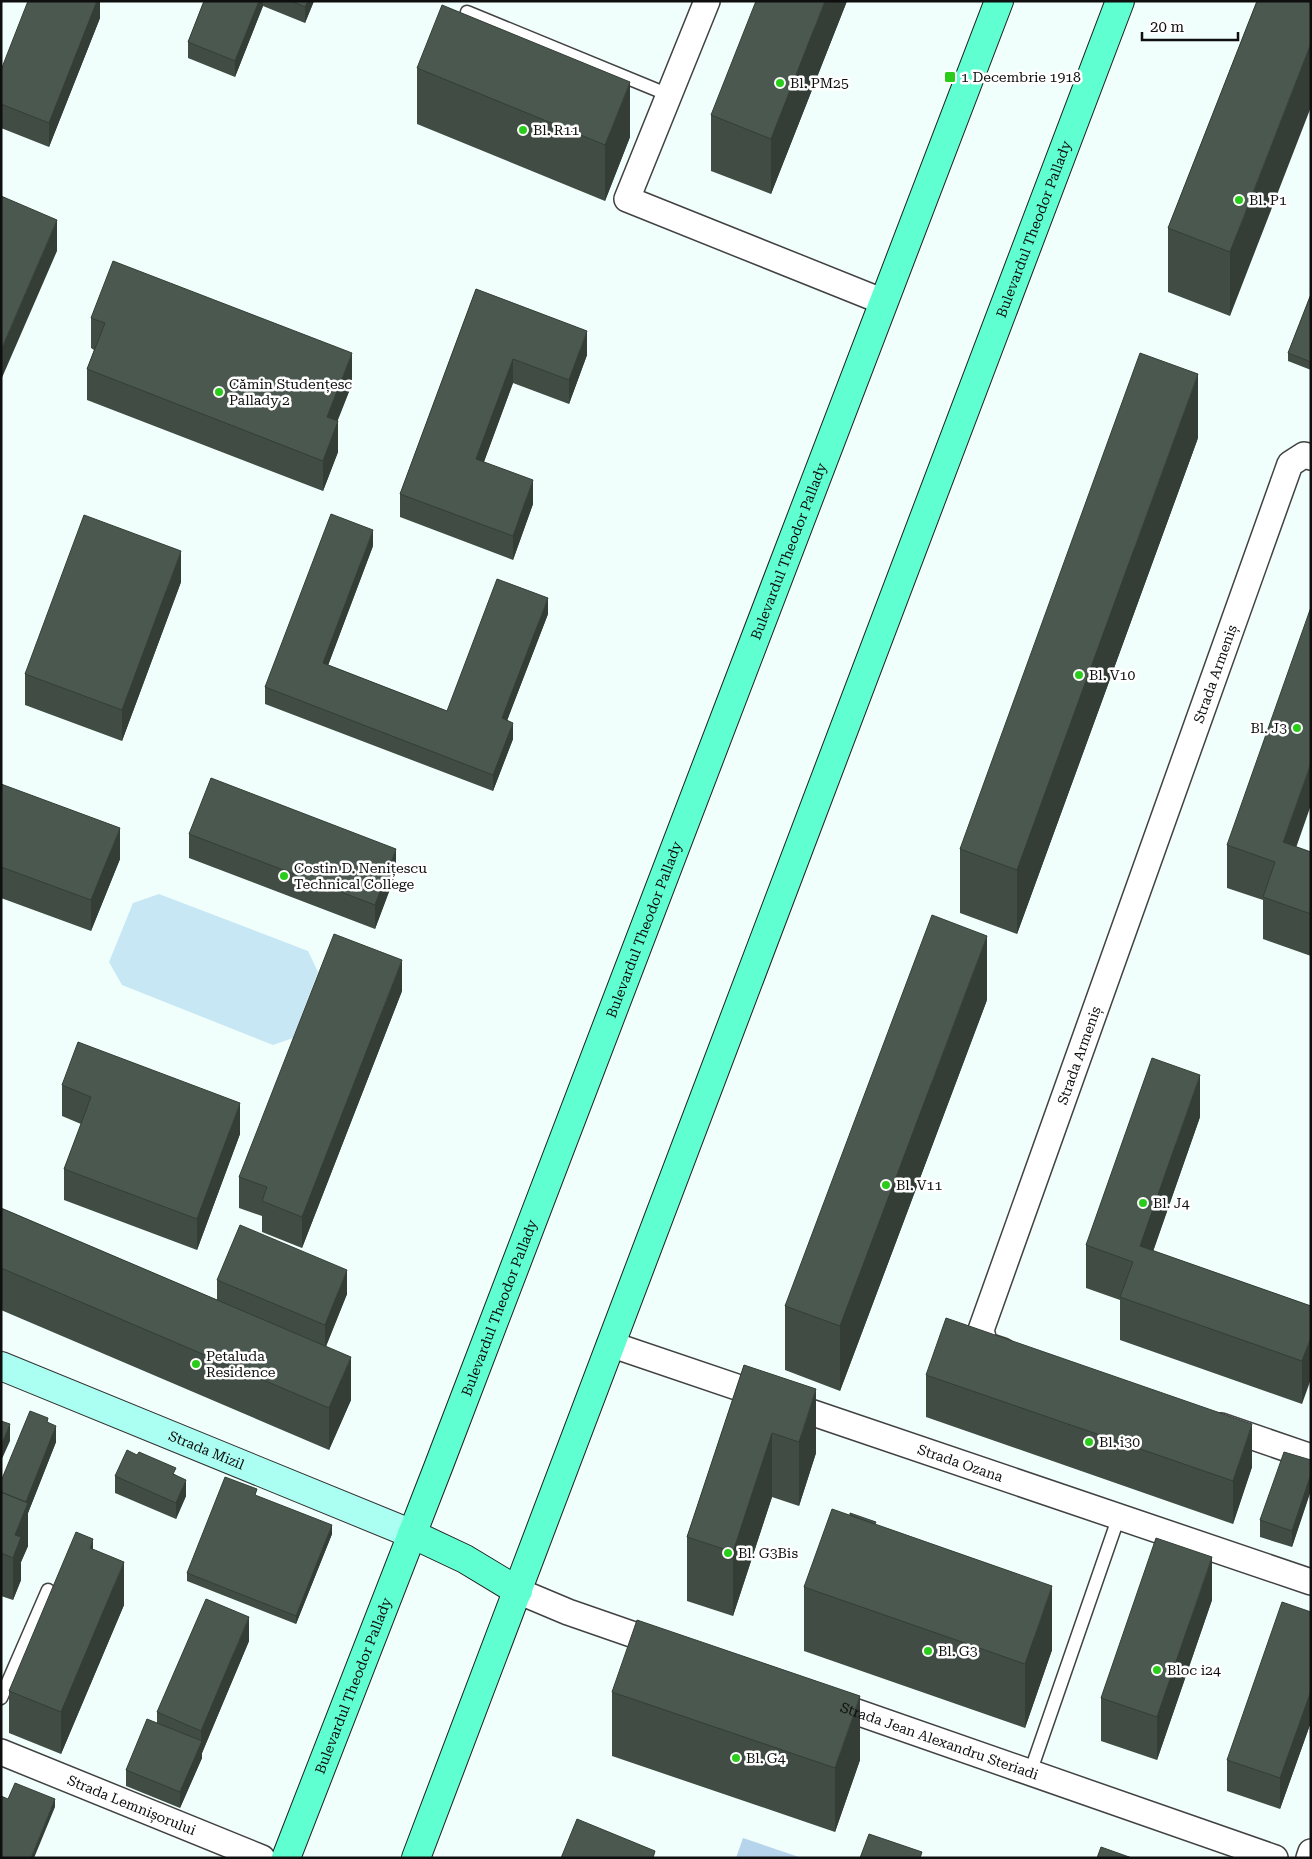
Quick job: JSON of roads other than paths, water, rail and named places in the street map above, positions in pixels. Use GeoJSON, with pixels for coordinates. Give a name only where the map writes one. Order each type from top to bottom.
{"type":"FeatureCollection","features":[{"type":"Feature","properties":{"kind":"main road","name":"Bulevardul Theodor Pallady"},"geometry":{"type":"LineString","coordinates":[[286,1858],[999,1]]}},
{"type":"Feature","properties":{"kind":"main road","name":"Bulevardul Theodor Pallady"},"geometry":{"type":"LineString","coordinates":[[416,1858],[1120,1]]}},
{"type":"Feature","properties":{"kind":"main road"},"geometry":{"type":"LineString","coordinates":[[412,1534],[465,1559],[518,1591]]}},
{"type":"Feature","properties":{"kind":"street"},"geometry":{"type":"LineString","coordinates":[[707,1],[627,200],[884,302]]}},
{"type":"Feature","properties":{"kind":"street","name":"Strada Armeniș"},"geometry":{"type":"LineString","coordinates":[[1022,1358],[985,1345],[981,1330],[1290,464],[1304,454],[1311,457]]}},
{"type":"Feature","properties":{"kind":"street","name":"Strada Ozana"},"geometry":{"type":"LineString","coordinates":[[610,1344],[1311,1582]]}},
{"type":"Feature","properties":{"kind":"street","name":"Strada Mizil"},"geometry":{"type":"LineString","coordinates":[[1,1366],[412,1534]]}},
{"type":"Feature","properties":{"kind":"street"},"geometry":{"type":"LineString","coordinates":[[1199,1418],[1311,1457]]}},
{"type":"Feature","properties":{"kind":"street"},"geometry":{"type":"LineString","coordinates":[[518,1591],[568,1612],[687,1654]]}},
{"type":"Feature","properties":{"kind":"street","name":"Strada Jean Alexandru Steriadi"},"geometry":{"type":"LineString","coordinates":[[806,1695],[1276,1858]]}},
{"type":"Feature","properties":{"kind":"street","name":"Strada Lemnișorului"},"geometry":{"type":"LineString","coordinates":[[1,1752],[262,1858]]}},
{"type":"Feature","properties":{"kind":"street"},"geometry":{"type":"LineString","coordinates":[[1309,1858],[1311,1852]]}},
{"type":"Feature","properties":{"kind":"lane"},"geometry":{"type":"LineString","coordinates":[[467,12],[669,95]]}},
{"type":"Feature","properties":{"kind":"lane"},"geometry":{"type":"LineString","coordinates":[[1030,1773],[1119,1516]]}},
{"type":"Feature","properties":{"kind":"lane"},"geometry":{"type":"LineString","coordinates":[[1,1698],[48,1590]]}},
{"type":"Feature","properties":{"kind":"place","name":"1 Decembrie 1918"},"geometry":{"type":"Point","coordinates":[950,77]}},
{"type":"Feature","properties":{"kind":"place","name":"Bl. PM25"},"geometry":{"type":"Point","coordinates":[780,83]}},
{"type":"Feature","properties":{"kind":"place","name":"Bl. R11"},"geometry":{"type":"Point","coordinates":[523,130]}},
{"type":"Feature","properties":{"kind":"place","name":"Bl. P1"},"geometry":{"type":"Point","coordinates":[1239,200]}},
{"type":"Feature","properties":{"kind":"place","name":"Cămin Studențesc Pallady 2"},"geometry":{"type":"Point","coordinates":[219,392]}},
{"type":"Feature","properties":{"kind":"place","name":"Bl. V10"},"geometry":{"type":"Point","coordinates":[1079,675]}},
{"type":"Feature","properties":{"kind":"place","name":"Bl. J3"},"geometry":{"type":"Point","coordinates":[1297,728]}},
{"type":"Feature","properties":{"kind":"place","name":"Costin D. Nenițescu Technical College"},"geometry":{"type":"Point","coordinates":[284,876]}},
{"type":"Feature","properties":{"kind":"place","name":"Bl. V11"},"geometry":{"type":"Point","coordinates":[886,1185]}},
{"type":"Feature","properties":{"kind":"place","name":"Bl. J4"},"geometry":{"type":"Point","coordinates":[1143,1203]}},
{"type":"Feature","properties":{"kind":"place","name":"Petaluda Residence"},"geometry":{"type":"Point","coordinates":[196,1364]}},
{"type":"Feature","properties":{"kind":"place","name":"Bl. i30"},"geometry":{"type":"Point","coordinates":[1089,1442]}},
{"type":"Feature","properties":{"kind":"place","name":"Bl. G3Bis"},"geometry":{"type":"Point","coordinates":[728,1553]}},
{"type":"Feature","properties":{"kind":"place","name":"Bl. G3"},"geometry":{"type":"Point","coordinates":[928,1651]}},
{"type":"Feature","properties":{"kind":"place","name":"Bloc i24"},"geometry":{"type":"Point","coordinates":[1157,1670]}},
{"type":"Feature","properties":{"kind":"place","name":"Bl. G4"},"geometry":{"type":"Point","coordinates":[736,1758]}}]}
